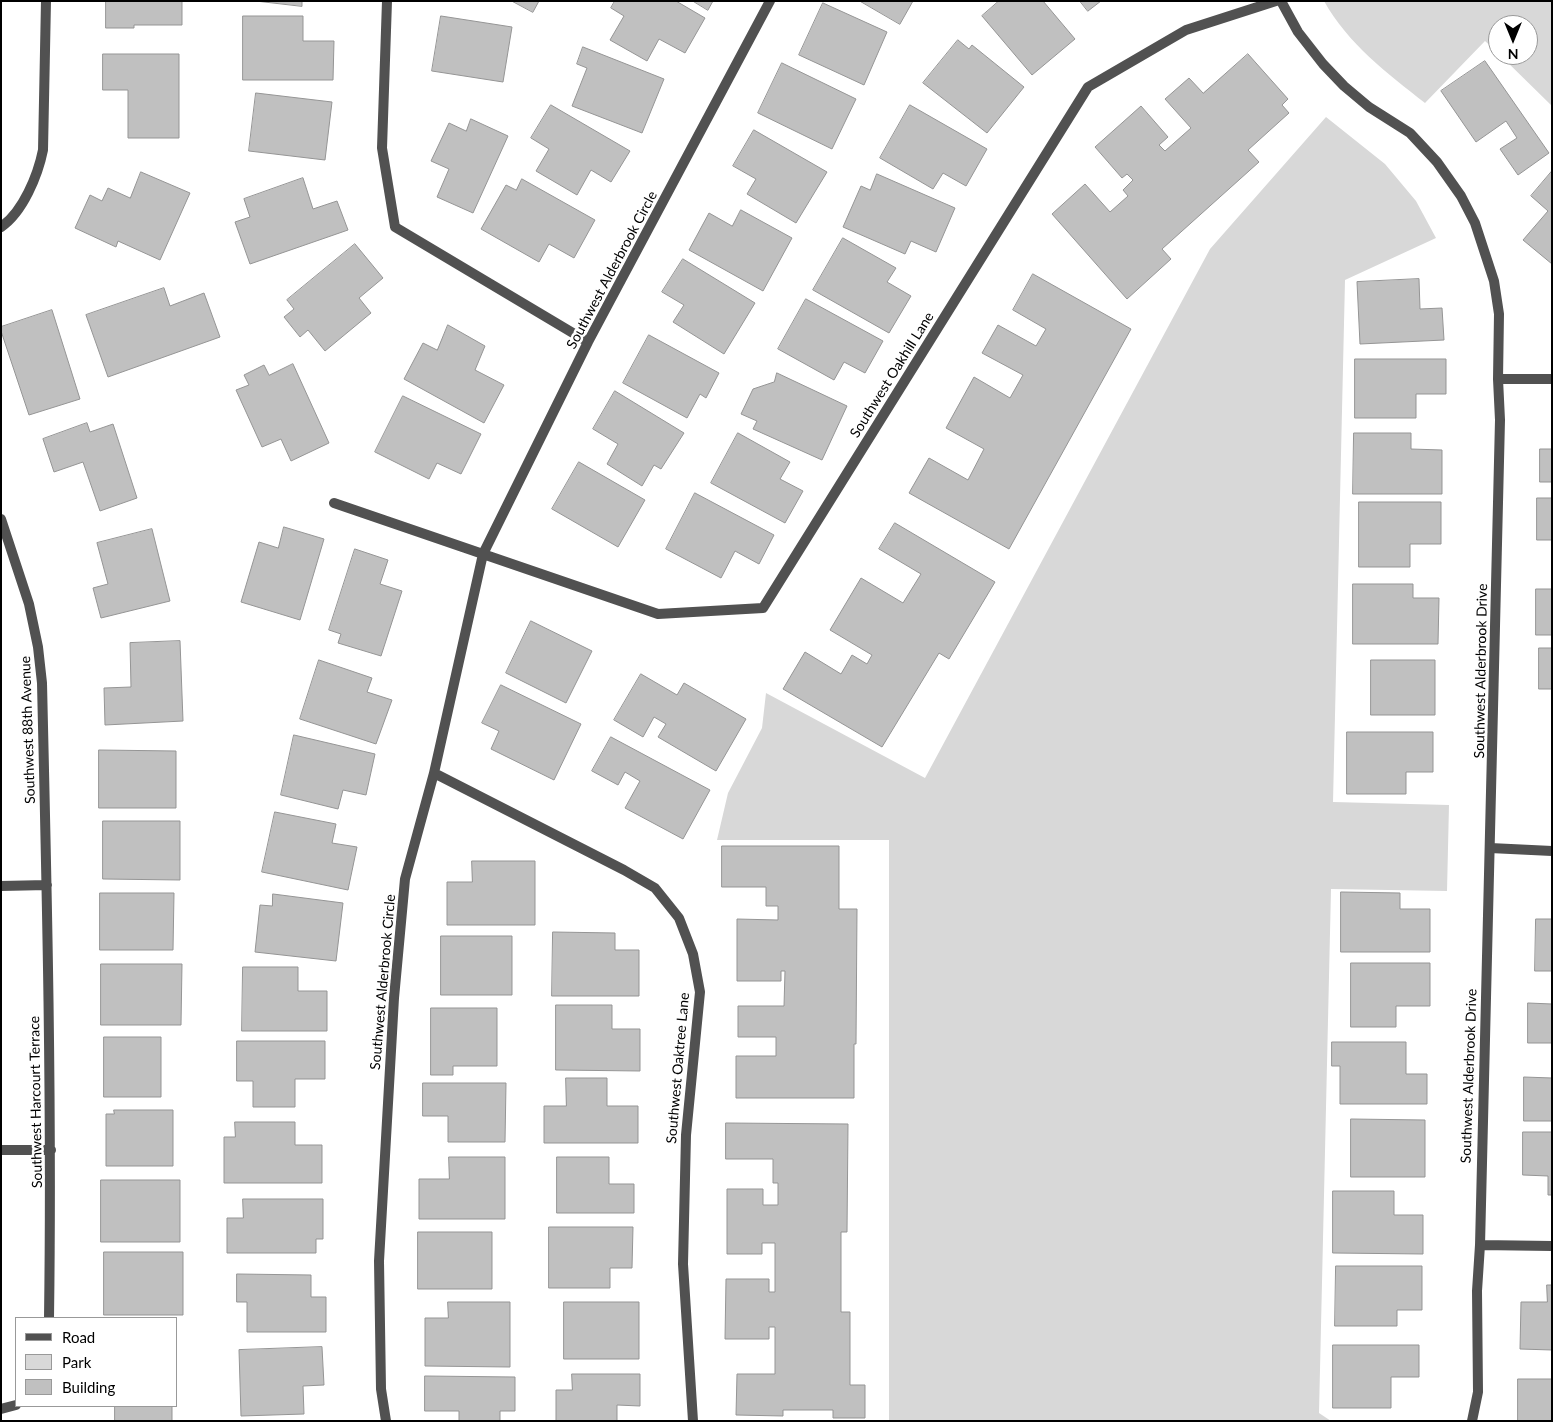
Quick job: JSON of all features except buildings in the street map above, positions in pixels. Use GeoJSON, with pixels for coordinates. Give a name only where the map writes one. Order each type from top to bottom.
{"type":"FeatureCollection","features":[{"type":"Feature","properties":{"kind":"street"},"geometry":{"type":"LineString","coordinates":[[1,227],[22,202],[39,170],[43,150],[46,1]]}},
{"type":"Feature","properties":{"kind":"street"},"geometry":{"type":"LineString","coordinates":[[387,1],[382,148],[394,227],[588,342]]}},
{"type":"Feature","properties":{"kind":"street","name":"Southwest Alderbrook Circle"},"geometry":{"type":"LineString","coordinates":[[386,1421],[381,1389],[379,1261],[394,998],[405,879],[434,773],[483,554],[588,342],[770,1]]}},
{"type":"Feature","properties":{"kind":"street","name":"Southwest Oakhill Lane"},"geometry":{"type":"LineString","coordinates":[[483,554],[658,614],[763,608],[1088,87],[1186,30],[1276,1]]}},
{"type":"Feature","properties":{"kind":"street","name":"Southwest Alderbrook Drive"},"geometry":{"type":"LineString","coordinates":[[1281,1],[1298,32],[1323,64],[1344,86],[1369,107],[1410,134],[1438,162],[1461,196],[1475,223],[1494,281],[1499,314],[1498,379],[1500,420],[1480,1245],[1477,1291],[1478,1392],[1472,1421]]}},
{"type":"Feature","properties":{"kind":"street"},"geometry":{"type":"LineString","coordinates":[[1498,379],[1552,379]]}},
{"type":"Feature","properties":{"kind":"street"},"geometry":{"type":"LineString","coordinates":[[334,503],[483,554]]}},
{"type":"Feature","properties":{"kind":"street","name":"Southwest 88th Avenue"},"geometry":{"type":"LineString","coordinates":[[1,518],[29,604],[38,647],[42,683],[46,885]]}},
{"type":"Feature","properties":{"kind":"street","name":"Southwest Oaktree Lane"},"geometry":{"type":"LineString","coordinates":[[434,773],[624,870],[655,888],[679,918],[693,954],[700,992],[686,1135],[683,1264],[693,1421]]}},
{"type":"Feature","properties":{"kind":"street"},"geometry":{"type":"LineString","coordinates":[[1490,848],[1552,851]]}},
{"type":"Feature","properties":{"kind":"street"},"geometry":{"type":"LineString","coordinates":[[1,886],[46,885]]}},
{"type":"Feature","properties":{"kind":"street","name":"Southwest Harcourt Terrace"},"geometry":{"type":"LineString","coordinates":[[46,885],[51,1150],[49,1317]]}},
{"type":"Feature","properties":{"kind":"street"},"geometry":{"type":"LineString","coordinates":[[1,1150],[51,1150]]}},
{"type":"Feature","properties":{"kind":"street"},"geometry":{"type":"LineString","coordinates":[[1480,1245],[1552,1246]]}},
{"type":"Feature","properties":{"kind":"street"},"geometry":{"type":"LineString","coordinates":[[1,1409],[15,1405]]}},
{"type":"Feature","properties":{"kind":"green space"},"geometry":{"type":"Polygon","coordinates":[[[1324,1],[1552,1],[1552,106],[1510,65],[1538,65],[1538,15],[1488,15],[1488,44],[1485,41],[1425,103],[1369,57],[1334,16],[1324,1]]]}},
{"type":"Feature","properties":{"kind":"green space"},"geometry":{"type":"Polygon","coordinates":[[[1326,117],[1385,164],[1416,201],[1436,238],[1345,280],[1333,802],[1449,805],[1447,891],[1331,889],[1319,1413],[1331,1421],[889,1421],[889,840],[717,840],[728,793],[762,728],[766,693],[925,778],[1210,249],[1326,117]]]}}]}
